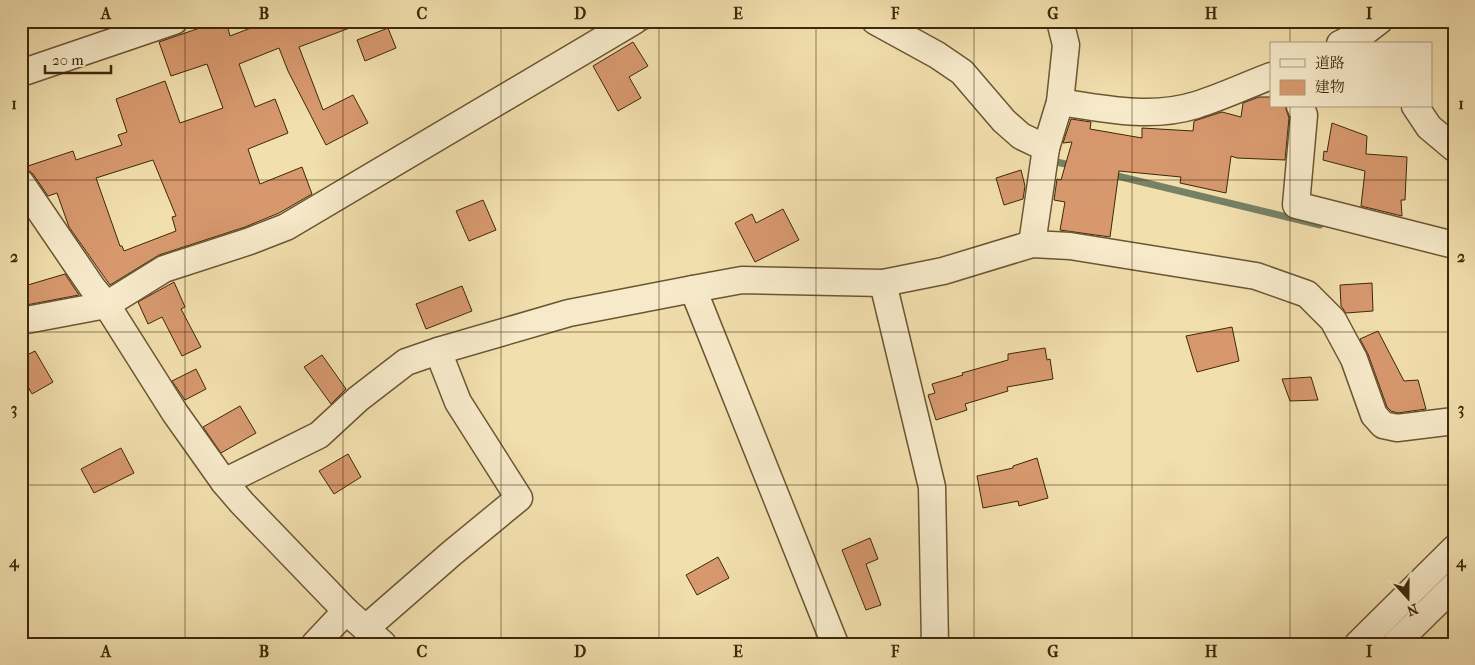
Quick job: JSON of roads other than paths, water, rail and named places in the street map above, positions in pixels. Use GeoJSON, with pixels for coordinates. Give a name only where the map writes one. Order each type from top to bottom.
{"type":"FeatureCollection","features":[{"type":"Feature","properties":{"kind":"street"},"geometry":{"type":"LineString","coordinates":[[21,73],[174,21]]}},
{"type":"Feature","properties":{"kind":"street"},"geometry":{"type":"LineString","coordinates":[[21,321],[109,310],[164,269],[250,241],[286,227],[634,21]]}},
{"type":"Feature","properties":{"kind":"street"},"geometry":{"type":"LineString","coordinates":[[875,21],[937,55],[962,72],[1004,121],[1045,156]]}},
{"type":"Feature","properties":{"kind":"street"},"geometry":{"type":"LineString","coordinates":[[1032,244],[1045,156],[1060,102],[1066,45],[1060,21]]}},
{"type":"Feature","properties":{"kind":"street"},"geometry":{"type":"LineString","coordinates":[[1346,42],[1373,32]]}},
{"type":"Feature","properties":{"kind":"street"},"geometry":{"type":"LineString","coordinates":[[1060,102],[1118,112],[1158,112],[1196,106],[1270,76]]}},
{"type":"Feature","properties":{"kind":"street"},"geometry":{"type":"LineString","coordinates":[[1301,108],[1304,115],[1296,205],[1454,244]]}},
{"type":"Feature","properties":{"kind":"street"},"geometry":{"type":"LineString","coordinates":[[1416,108],[1429,127],[1454,148]]}},
{"type":"Feature","properties":{"kind":"street"},"geometry":{"type":"LineString","coordinates":[[21,183],[109,310],[175,413],[224,482],[346,611],[375,636],[452,553],[519,498],[458,402],[438,351]]}},
{"type":"Feature","properties":{"kind":"street"},"geometry":{"type":"LineString","coordinates":[[224,482],[319,435],[358,399],[406,362],[438,351],[569,313],[742,280],[883,283],[943,271],[1032,244],[1070,246],[1256,276],[1306,294],[1333,320],[1354,359],[1374,415],[1383,425],[1397,428],[1454,421]]}},
{"type":"Feature","properties":{"kind":"street"},"geometry":{"type":"LineString","coordinates":[[883,283],[932,486],[935,644]]}},
{"type":"Feature","properties":{"kind":"street"},"geometry":{"type":"LineString","coordinates":[[693,289],[835,644]]}},
{"type":"Feature","properties":{"kind":"street"},"geometry":{"type":"LineString","coordinates":[[1358,644],[1454,549]]}},
{"type":"Feature","properties":{"kind":"street"},"geometry":{"type":"LineString","coordinates":[[1395,644],[1454,586]]}},
{"type":"Feature","properties":{"kind":"street"},"geometry":{"type":"LineString","coordinates":[[315,644],[346,611]]}},
{"type":"Feature","properties":{"kind":"waterway"},"geometry":{"type":"LineString","coordinates":[[637,31],[657,21]]}},
{"type":"Feature","properties":{"kind":"waterway"},"geometry":{"type":"LineString","coordinates":[[858,21],[870,28]]}},
{"type":"Feature","properties":{"kind":"waterway"},"geometry":{"type":"LineString","coordinates":[[1048,160],[1074,166]]}},
{"type":"Feature","properties":{"kind":"waterway"},"geometry":{"type":"LineString","coordinates":[[1109,174],[1320,225]]}}]}
